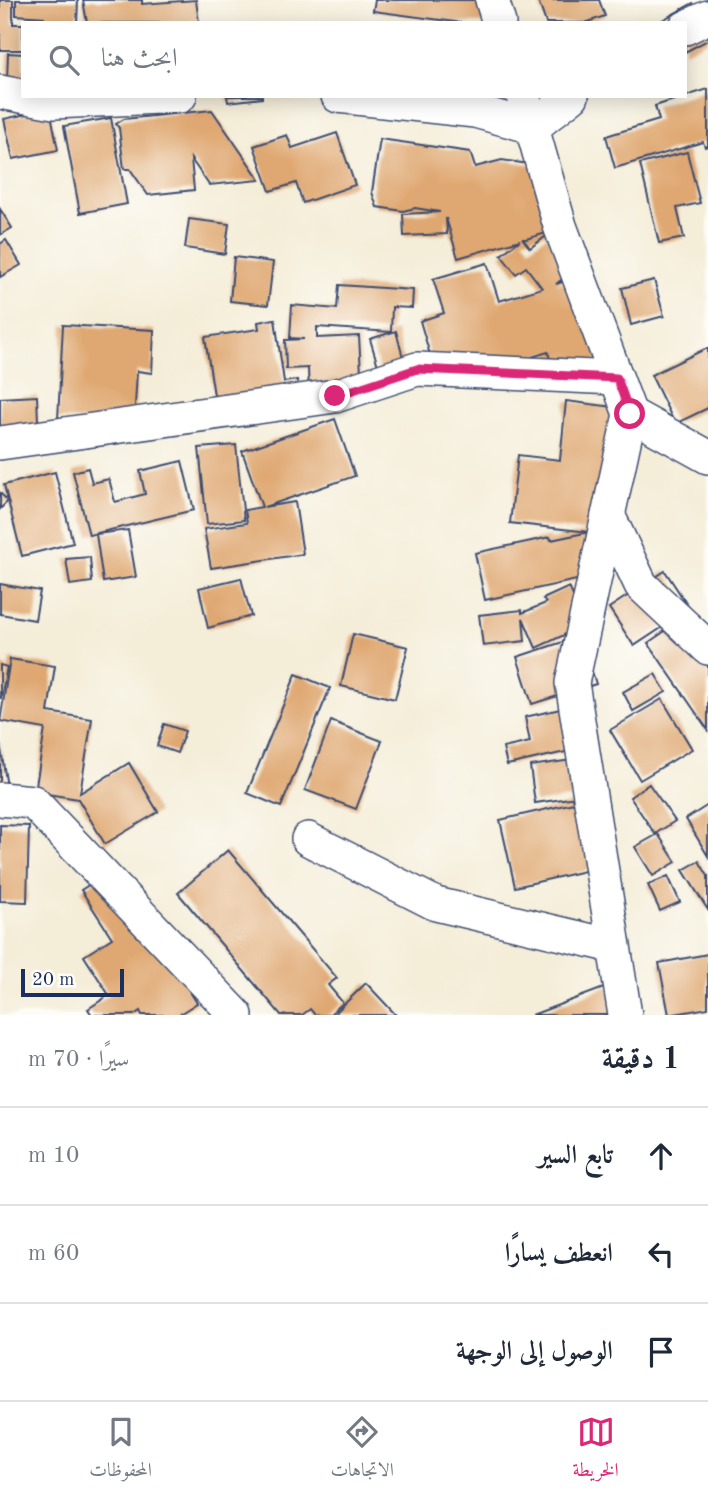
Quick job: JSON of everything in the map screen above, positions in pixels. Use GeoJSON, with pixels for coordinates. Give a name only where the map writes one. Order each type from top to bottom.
{"type":"FeatureCollection","features":[{"type":"Feature","properties":{"kind":"street"},"geometry":{"type":"LineString","coordinates":[[492,0],[498,21]]}},
{"type":"Feature","properties":{"kind":"street"},"geometry":{"type":"LineString","coordinates":[[687,27],[708,17]]}},
{"type":"Feature","properties":{"kind":"street"},"geometry":{"type":"LineString","coordinates":[[0,92],[21,96]]}},
{"type":"Feature","properties":{"kind":"street"},"geometry":{"type":"LineString","coordinates":[[32,98],[54,102],[138,98]]}},
{"type":"Feature","properties":{"kind":"street"},"geometry":{"type":"LineString","coordinates":[[356,98],[475,111],[528,112],[566,98]]}},
{"type":"Feature","properties":{"kind":"street"},"geometry":{"type":"LineString","coordinates":[[528,112],[560,226],[630,414],[572,683],[625,1015]]}},
{"type":"Feature","properties":{"kind":"street"},"geometry":{"type":"LineString","coordinates":[[0,443],[335,396],[417,369],[617,378]]}},
{"type":"Feature","properties":{"kind":"street"},"geometry":{"type":"LineString","coordinates":[[630,414],[708,457]]}},
{"type":"Feature","properties":{"kind":"street"},"geometry":{"type":"LineString","coordinates":[[608,515],[641,585],[708,649]]}},
{"type":"Feature","properties":{"kind":"street"},"geometry":{"type":"LineString","coordinates":[[0,799],[33,802],[236,1015]]}},
{"type":"Feature","properties":{"kind":"street"},"geometry":{"type":"LineString","coordinates":[[308,839],[436,904],[613,946]]}},
{"type":"Feature","properties":{"kind":"building"},"geometry":{"type":"Polygon","coordinates":[[[0,0],[13,0],[13,24],[21,24],[21,50],[0,50],[0,0]]]}},
{"type":"Feature","properties":{"kind":"building"},"geometry":{"type":"Polygon","coordinates":[[[16,0],[78,0],[77,21],[44,21],[44,17],[16,15],[16,0]]]}},
{"type":"Feature","properties":{"kind":"building"},"geometry":{"type":"Polygon","coordinates":[[[83,0],[142,0],[142,4],[196,0],[199,21],[87,21],[83,0]]]}},
{"type":"Feature","properties":{"kind":"building"},"geometry":{"type":"Polygon","coordinates":[[[375,0],[487,0],[494,21],[448,21],[373,11],[375,0]]]}},
{"type":"Feature","properties":{"kind":"building"},"geometry":{"type":"Polygon","coordinates":[[[538,0],[599,0],[605,16],[591,21],[545,21],[538,0]]]}},
{"type":"Feature","properties":{"kind":"building"},"geometry":{"type":"Polygon","coordinates":[[[693,3],[708,32],[708,40],[687,51],[687,21],[661,21],[693,3]]]}},
{"type":"Feature","properties":{"kind":"building"},"geometry":{"type":"Polygon","coordinates":[[[8,53],[21,54],[21,82],[7,81],[8,53]]]}},
{"type":"Feature","properties":{"kind":"building"},"geometry":{"type":"Polygon","coordinates":[[[708,89],[708,146],[705,147],[703,142],[615,168],[606,136],[659,120],[655,106],[687,98],[708,89]]]}},
{"type":"Feature","properties":{"kind":"building"},"geometry":{"type":"Polygon","coordinates":[[[227,98],[262,98],[228,102],[227,98]]]}},
{"type":"Feature","properties":{"kind":"building"},"geometry":{"type":"Polygon","coordinates":[[[50,109],[58,150],[13,159],[4,119],[50,109]]]}},
{"type":"Feature","properties":{"kind":"building"},"geometry":{"type":"Polygon","coordinates":[[[212,110],[260,180],[209,185],[191,159],[194,190],[148,195],[130,169],[124,169],[119,128],[116,124],[124,119],[212,110]]]}},
{"type":"Feature","properties":{"kind":"building"},"geometry":{"type":"Polygon","coordinates":[[[111,118],[127,204],[80,213],[64,126],[111,118]]]}},
{"type":"Feature","properties":{"kind":"building"},"geometry":{"type":"Polygon","coordinates":[[[337,133],[355,185],[303,203],[296,183],[270,191],[254,146],[287,135],[292,148],[337,133]]]}},
{"type":"Feature","properties":{"kind":"building"},"geometry":{"type":"Polygon","coordinates":[[[380,139],[470,152],[475,167],[502,160],[548,167],[584,262],[556,284],[584,275],[609,357],[554,373],[548,352],[439,385],[420,321],[444,313],[433,279],[487,263],[499,301],[542,288],[526,267],[516,274],[501,255],[520,240],[458,258],[446,218],[447,234],[404,236],[403,214],[440,212],[377,207],[372,192],[380,139]],[[553,231],[523,239],[530,248],[553,231]]]}},
{"type":"Feature","properties":{"kind":"building"},"geometry":{"type":"Polygon","coordinates":[[[687,152],[700,203],[677,208],[684,238],[659,243],[640,164],[687,152]]]}},
{"type":"Feature","properties":{"kind":"building"},"geometry":{"type":"Polygon","coordinates":[[[0,209],[12,228],[0,235],[0,209]]]}},
{"type":"Feature","properties":{"kind":"building"},"geometry":{"type":"Polygon","coordinates":[[[189,219],[229,224],[225,254],[185,248],[189,219]]]}},
{"type":"Feature","properties":{"kind":"building"},"geometry":{"type":"Polygon","coordinates":[[[6,240],[21,265],[0,277],[0,244],[6,240]]]}},
{"type":"Feature","properties":{"kind":"building"},"geometry":{"type":"Polygon","coordinates":[[[234,257],[273,262],[268,305],[230,301],[234,257]]]}},
{"type":"Feature","properties":{"kind":"building"},"geometry":{"type":"Polygon","coordinates":[[[654,280],[664,316],[631,325],[622,288],[654,280]]]}},
{"type":"Feature","properties":{"kind":"building"},"geometry":{"type":"Polygon","coordinates":[[[339,285],[413,290],[412,308],[392,307],[391,332],[317,327],[317,338],[359,336],[362,392],[309,395],[308,368],[286,369],[285,340],[304,339],[290,338],[292,305],[337,309],[339,285]]]}},
{"type":"Feature","properties":{"kind":"building"},"geometry":{"type":"Polygon","coordinates":[[[275,319],[284,382],[297,380],[301,402],[217,415],[205,337],[259,329],[258,322],[275,319]]]}},
{"type":"Feature","properties":{"kind":"building"},"geometry":{"type":"Polygon","coordinates":[[[63,325],[154,330],[152,373],[137,371],[134,423],[58,419],[63,325]]]}},
{"type":"Feature","properties":{"kind":"building"},"geometry":{"type":"Polygon","coordinates":[[[396,331],[406,369],[381,376],[370,339],[396,331]]]}},
{"type":"Feature","properties":{"kind":"building"},"geometry":{"type":"Polygon","coordinates":[[[708,349],[708,408],[675,424],[651,375],[708,349]]]}},
{"type":"Feature","properties":{"kind":"building"},"geometry":{"type":"Polygon","coordinates":[[[37,396],[39,448],[0,449],[0,398],[37,396]]]}},
{"type":"Feature","properties":{"kind":"building"},"geometry":{"type":"Polygon","coordinates":[[[566,401],[630,409],[613,572],[485,600],[475,553],[550,537],[551,540],[589,532],[510,523],[518,455],[560,460],[566,401]]]}},
{"type":"Feature","properties":{"kind":"building"},"geometry":{"type":"Polygon","coordinates":[[[335,419],[355,476],[264,507],[295,502],[303,554],[211,568],[204,529],[247,523],[245,510],[262,507],[242,451],[335,419]]]}},
{"type":"Feature","properties":{"kind":"building"},"geometry":{"type":"Polygon","coordinates":[[[236,445],[244,520],[207,524],[199,448],[236,445]]]}},
{"type":"Feature","properties":{"kind":"building"},"geometry":{"type":"Polygon","coordinates":[[[182,461],[194,510],[89,535],[73,472],[88,468],[92,483],[109,479],[115,502],[145,494],[140,471],[182,461]]]}},
{"type":"Feature","properties":{"kind":"building"},"geometry":{"type":"Polygon","coordinates":[[[55,472],[73,543],[22,556],[4,485],[55,472]]]}},
{"type":"Feature","properties":{"kind":"building"},"geometry":{"type":"Polygon","coordinates":[[[0,493],[8,501],[0,509],[0,493]]]}},
{"type":"Feature","properties":{"kind":"building"},"geometry":{"type":"Polygon","coordinates":[[[128,530],[136,577],[103,582],[96,534],[128,530]]]}},
{"type":"Feature","properties":{"kind":"building"},"geometry":{"type":"Polygon","coordinates":[[[90,557],[92,582],[70,585],[66,559],[90,557]]]}},
{"type":"Feature","properties":{"kind":"building"},"geometry":{"type":"Polygon","coordinates":[[[665,571],[690,609],[634,646],[609,608],[665,571]]]}},
{"type":"Feature","properties":{"kind":"building"},"geometry":{"type":"Polygon","coordinates":[[[241,578],[251,616],[208,628],[199,588],[241,578]]]}},
{"type":"Feature","properties":{"kind":"building"},"geometry":{"type":"Polygon","coordinates":[[[0,584],[40,591],[35,620],[0,614],[0,584]]]}},
{"type":"Feature","properties":{"kind":"building"},"geometry":{"type":"Polygon","coordinates":[[[569,587],[586,625],[536,648],[523,618],[525,641],[483,646],[479,615],[522,610],[522,613],[546,603],[543,599],[569,587]]]}},
{"type":"Feature","properties":{"kind":"building"},"geometry":{"type":"Polygon","coordinates":[[[692,612],[708,635],[708,730],[648,643],[692,612]]]}},
{"type":"Feature","properties":{"kind":"building"},"geometry":{"type":"Polygon","coordinates":[[[353,634],[408,647],[395,699],[341,686],[353,634]]]}},
{"type":"Feature","properties":{"kind":"building"},"geometry":{"type":"Polygon","coordinates":[[[581,636],[596,684],[532,704],[517,657],[581,636]]]}},
{"type":"Feature","properties":{"kind":"building"},"geometry":{"type":"Polygon","coordinates":[[[10,659],[55,666],[48,712],[92,719],[80,793],[129,763],[158,812],[105,844],[78,799],[35,792],[45,729],[0,721],[10,659]]]}},
{"type":"Feature","properties":{"kind":"building"},"geometry":{"type":"Polygon","coordinates":[[[0,665],[7,667],[1,698],[0,697],[0,665]]]}},
{"type":"Feature","properties":{"kind":"building"},"geometry":{"type":"Polygon","coordinates":[[[296,674],[330,688],[281,807],[247,793],[296,674]]]}},
{"type":"Feature","properties":{"kind":"building"},"geometry":{"type":"Polygon","coordinates":[[[655,674],[666,692],[633,711],[623,692],[655,674]]]}},
{"type":"Feature","properties":{"kind":"building"},"geometry":{"type":"Polygon","coordinates":[[[662,699],[692,749],[640,780],[610,730],[662,699]]]}},
{"type":"Feature","properties":{"kind":"building"},"geometry":{"type":"Polygon","coordinates":[[[587,703],[597,745],[507,765],[503,748],[530,742],[525,717],[587,703]]]}},
{"type":"Feature","properties":{"kind":"building"},"geometry":{"type":"Polygon","coordinates":[[[331,721],[382,741],[356,809],[305,790],[331,721]]]}},
{"type":"Feature","properties":{"kind":"building"},"geometry":{"type":"Polygon","coordinates":[[[164,724],[185,731],[177,753],[157,746],[164,724]]]}},
{"type":"Feature","properties":{"kind":"building"},"geometry":{"type":"Polygon","coordinates":[[[0,743],[7,787],[0,788],[0,743]]]}},
{"type":"Feature","properties":{"kind":"building"},"geometry":{"type":"Polygon","coordinates":[[[593,757],[598,794],[535,803],[530,766],[593,757]]]}},
{"type":"Feature","properties":{"kind":"building"},"geometry":{"type":"Polygon","coordinates":[[[649,784],[675,821],[655,834],[630,797],[649,784]]]}},
{"type":"Feature","properties":{"kind":"building"},"geometry":{"type":"Polygon","coordinates":[[[595,798],[611,865],[515,887],[500,820],[595,798]]]}},
{"type":"Feature","properties":{"kind":"building"},"geometry":{"type":"Polygon","coordinates":[[[708,805],[708,856],[686,819],[708,805]]]}},
{"type":"Feature","properties":{"kind":"building"},"geometry":{"type":"Polygon","coordinates":[[[0,825],[29,826],[27,902],[0,901],[0,825]]]}},
{"type":"Feature","properties":{"kind":"building"},"geometry":{"type":"Polygon","coordinates":[[[658,834],[676,862],[653,876],[635,847],[658,834]]]}},
{"type":"Feature","properties":{"kind":"building"},"geometry":{"type":"Polygon","coordinates":[[[228,850],[337,978],[328,985],[343,1003],[329,1015],[315,1015],[310,1009],[302,1015],[281,1015],[178,893],[228,850]]]}},
{"type":"Feature","properties":{"kind":"building"},"geometry":{"type":"Polygon","coordinates":[[[699,861],[708,876],[708,910],[683,870],[699,861]]]}},
{"type":"Feature","properties":{"kind":"building"},"geometry":{"type":"Polygon","coordinates":[[[112,870],[197,1003],[178,1015],[142,1015],[140,1011],[134,1015],[92,1015],[88,1009],[109,995],[84,956],[112,938],[81,890],[112,870]]]}},
{"type":"Feature","properties":{"kind":"building"},"geometry":{"type":"Polygon","coordinates":[[[668,876],[680,902],[660,911],[648,885],[668,876]]]}},
{"type":"Feature","properties":{"kind":"building"},"geometry":{"type":"Polygon","coordinates":[[[708,954],[708,1008],[669,1015],[659,963],[708,954]]]}},
{"type":"Feature","properties":{"kind":"building"},"geometry":{"type":"Polygon","coordinates":[[[366,983],[396,1015],[333,1015],[366,983]]]}},
{"type":"Feature","properties":{"kind":"building"},"geometry":{"type":"Polygon","coordinates":[[[609,986],[620,1015],[532,1015],[609,986]]]}},
{"type":"Feature","properties":{"kind":"route"},"geometry":{"type":"LineString","coordinates":[[335,396],[417,369],[617,378],[630,414]]}}]}
